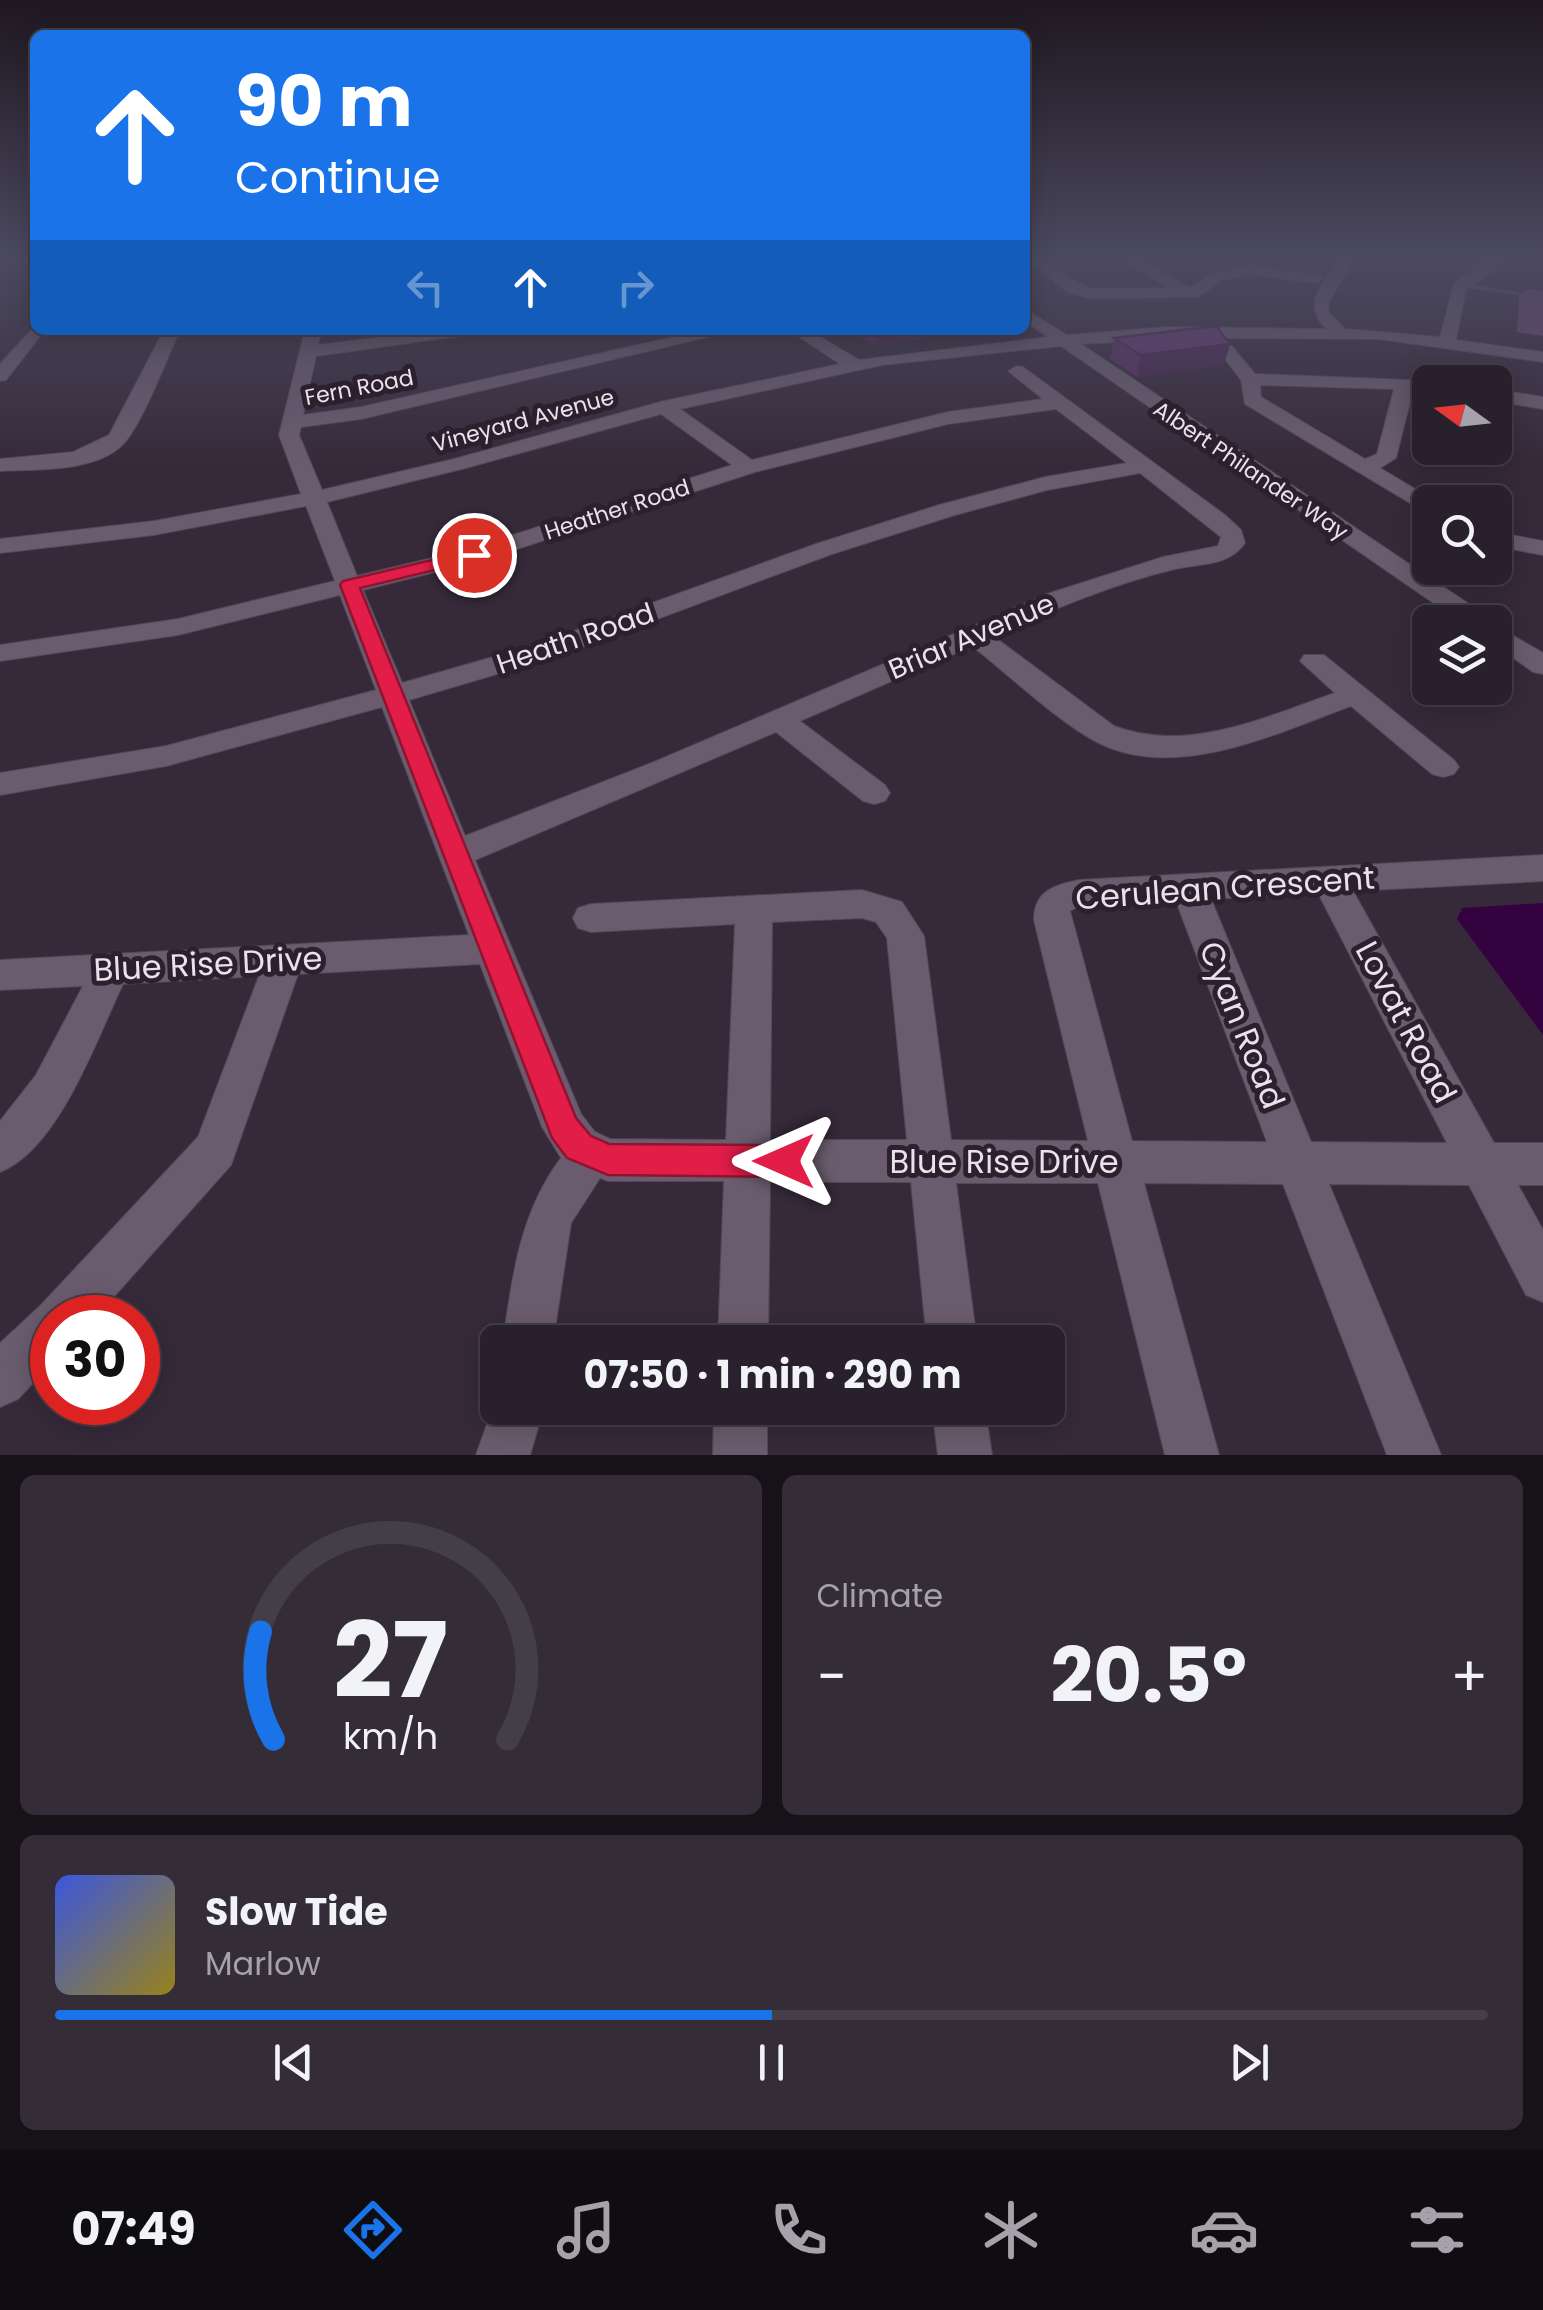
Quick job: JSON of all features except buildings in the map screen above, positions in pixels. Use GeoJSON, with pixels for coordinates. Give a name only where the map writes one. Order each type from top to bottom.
{"type":"FeatureCollection","features":[{"type":"Feature","properties":{"kind":"street","name":"Albert Philander Way"},"geometry":{"type":"LineString","coordinates":[[1042,327],[1453,605]]}},
{"type":"Feature","properties":{"kind":"street"},"geometry":{"type":"LineString","coordinates":[[1334,327],[1340,333]]}},
{"type":"Feature","properties":{"kind":"street"},"geometry":{"type":"LineString","coordinates":[[1448,342],[1451,327]]}},
{"type":"Feature","properties":{"kind":"street","name":"Vineyard Avenue"},"geometry":{"type":"LineString","coordinates":[[0,546],[154,528],[315,498],[459,464],[664,407],[855,366],[986,347],[1159,332],[1340,333],[1448,342],[1543,357]]}},
{"type":"Feature","properties":{"kind":"street"},"geometry":{"type":"LineString","coordinates":[[1212,332],[1250,378],[1252,400],[1412,497]]}},
{"type":"Feature","properties":{"kind":"street"},"geometry":{"type":"LineString","coordinates":[[0,376],[33,335]]}},
{"type":"Feature","properties":{"kind":"street"},"geometry":{"type":"LineString","coordinates":[[0,466],[84,456],[117,439],[169,335]]}},
{"type":"Feature","properties":{"kind":"street"},"geometry":{"type":"LineString","coordinates":[[438,335],[385,344],[311,340],[290,436],[564,1127],[570,1138],[590,1154],[548,1220],[531,1325]]}},
{"type":"Feature","properties":{"kind":"street","name":"Fern Road"},"geometry":{"type":"LineString","coordinates":[[290,422],[372,410],[584,359],[704,335]]}},
{"type":"Feature","properties":{"kind":"street"},"geometry":{"type":"LineString","coordinates":[[804,335],[855,366]]}},
{"type":"Feature","properties":{"kind":"street","name":"Briar Avenue"},"geometry":{"type":"LineString","coordinates":[[454,854],[972,634],[1129,574],[1226,552],[1233,543],[1233,535],[1017,371]]}},
{"type":"Feature","properties":{"kind":"street"},"geometry":{"type":"LineString","coordinates":[[1250,378],[1412,384]]}},
{"type":"Feature","properties":{"kind":"street"},"geometry":{"type":"LineString","coordinates":[[1363,468],[1386,458],[1405,383]]}},
{"type":"Feature","properties":{"kind":"street"},"geometry":{"type":"LineString","coordinates":[[1512,398],[1543,403]]}},
{"type":"Feature","properties":{"kind":"street","name":"Heather Road"},"geometry":{"type":"LineString","coordinates":[[0,653],[178,626],[474,555],[748,467],[948,418],[1058,403]]}},
{"type":"Feature","properties":{"kind":"street"},"geometry":{"type":"LineString","coordinates":[[664,407],[748,467]]}},
{"type":"Feature","properties":{"kind":"street","name":"Heath Road"},"geometry":{"type":"LineString","coordinates":[[0,784],[166,756],[394,695],[544,651],[824,549],[948,510],[1045,484],[1143,466]]}},
{"type":"Feature","properties":{"kind":"street"},"geometry":{"type":"LineString","coordinates":[[1512,542],[1543,548]]}},
{"type":"Feature","properties":{"kind":"street"},"geometry":{"type":"LineString","coordinates":[[972,634],[1103,733],[1122,744],[1145,748],[1214,741],[1356,696]]}},
{"type":"Feature","properties":{"kind":"street"},"geometry":{"type":"LineString","coordinates":[[1512,645],[1543,666]]}},
{"type":"Feature","properties":{"kind":"street"},"geometry":{"type":"LineString","coordinates":[[1314,661],[1443,768]]}},
{"type":"Feature","properties":{"kind":"street"},"geometry":{"type":"LineString","coordinates":[[778,719],[874,793]]}},
{"type":"Feature","properties":{"kind":"street","name":"Cerulean Crescent"},"geometry":{"type":"LineString","coordinates":[[1114,1162],[1052,920],[1052,907],[1070,894],[1543,868]]}},
{"type":"Feature","properties":{"kind":"street","name":"Lovat Road"},"geometry":{"type":"LineString","coordinates":[[1329,880],[1543,1278]]}},
{"type":"Feature","properties":{"kind":"street","name":"Cyan Road"},"geometry":{"type":"LineString","coordinates":[[1188,887],[1414,1455]]}},
{"type":"Feature","properties":{"kind":"street"},"geometry":{"type":"LineString","coordinates":[[592,918],[862,904],[880,908],[896,919],[904,936],[950,1325]]}},
{"type":"Feature","properties":{"kind":"street"},"geometry":{"type":"LineString","coordinates":[[743,1325],[754,909]]}},
{"type":"Feature","properties":{"kind":"street","name":"Blue Rise Drive"},"geometry":{"type":"LineString","coordinates":[[0,975],[493,949]]}},
{"type":"Feature","properties":{"kind":"street"},"geometry":{"type":"LineString","coordinates":[[81,1295],[215,1150],[284,960]]}},
{"type":"Feature","properties":{"kind":"street"},"geometry":{"type":"LineString","coordinates":[[0,1151],[32,1120],[51,1092],[111,969]]}},
{"type":"Feature","properties":{"kind":"street","name":"Blue Rise Drive"},"geometry":{"type":"LineString","coordinates":[[590,1154],[628,1160],[1543,1164]]}},
{"type":"Feature","properties":{"kind":"street"},"geometry":{"type":"LineString","coordinates":[[1114,1162],[1192,1455]]}},
{"type":"Feature","properties":{"kind":"street"},"geometry":{"type":"LineString","coordinates":[[0,1381],[30,1349]]}},
{"type":"Feature","properties":{"kind":"street"},"geometry":{"type":"LineString","coordinates":[[503,1455],[513,1425]]}},
{"type":"Feature","properties":{"kind":"street"},"geometry":{"type":"LineString","coordinates":[[740,1455],[741,1425]]}},
{"type":"Feature","properties":{"kind":"street"},"geometry":{"type":"LineString","coordinates":[[962,1425],[965,1455]]}},
{"type":"Feature","properties":{"kind":"shaded area"},"geometry":{"type":"Polygon","coordinates":[[[1517,327],[1543,327],[1543,336],[1517,332],[1517,327]]]}},
{"type":"Feature","properties":{"kind":"shaded area"},"geometry":{"type":"Polygon","coordinates":[[[1543,903],[1543,1035],[1457,919],[1462,908],[1543,903]]]}},
{"type":"Feature","properties":{"kind":"route"},"geometry":{"type":"LineString","coordinates":[[474,555],[350,585],[564,1127],[579,1147],[608,1160],[784,1161]]}}]}
